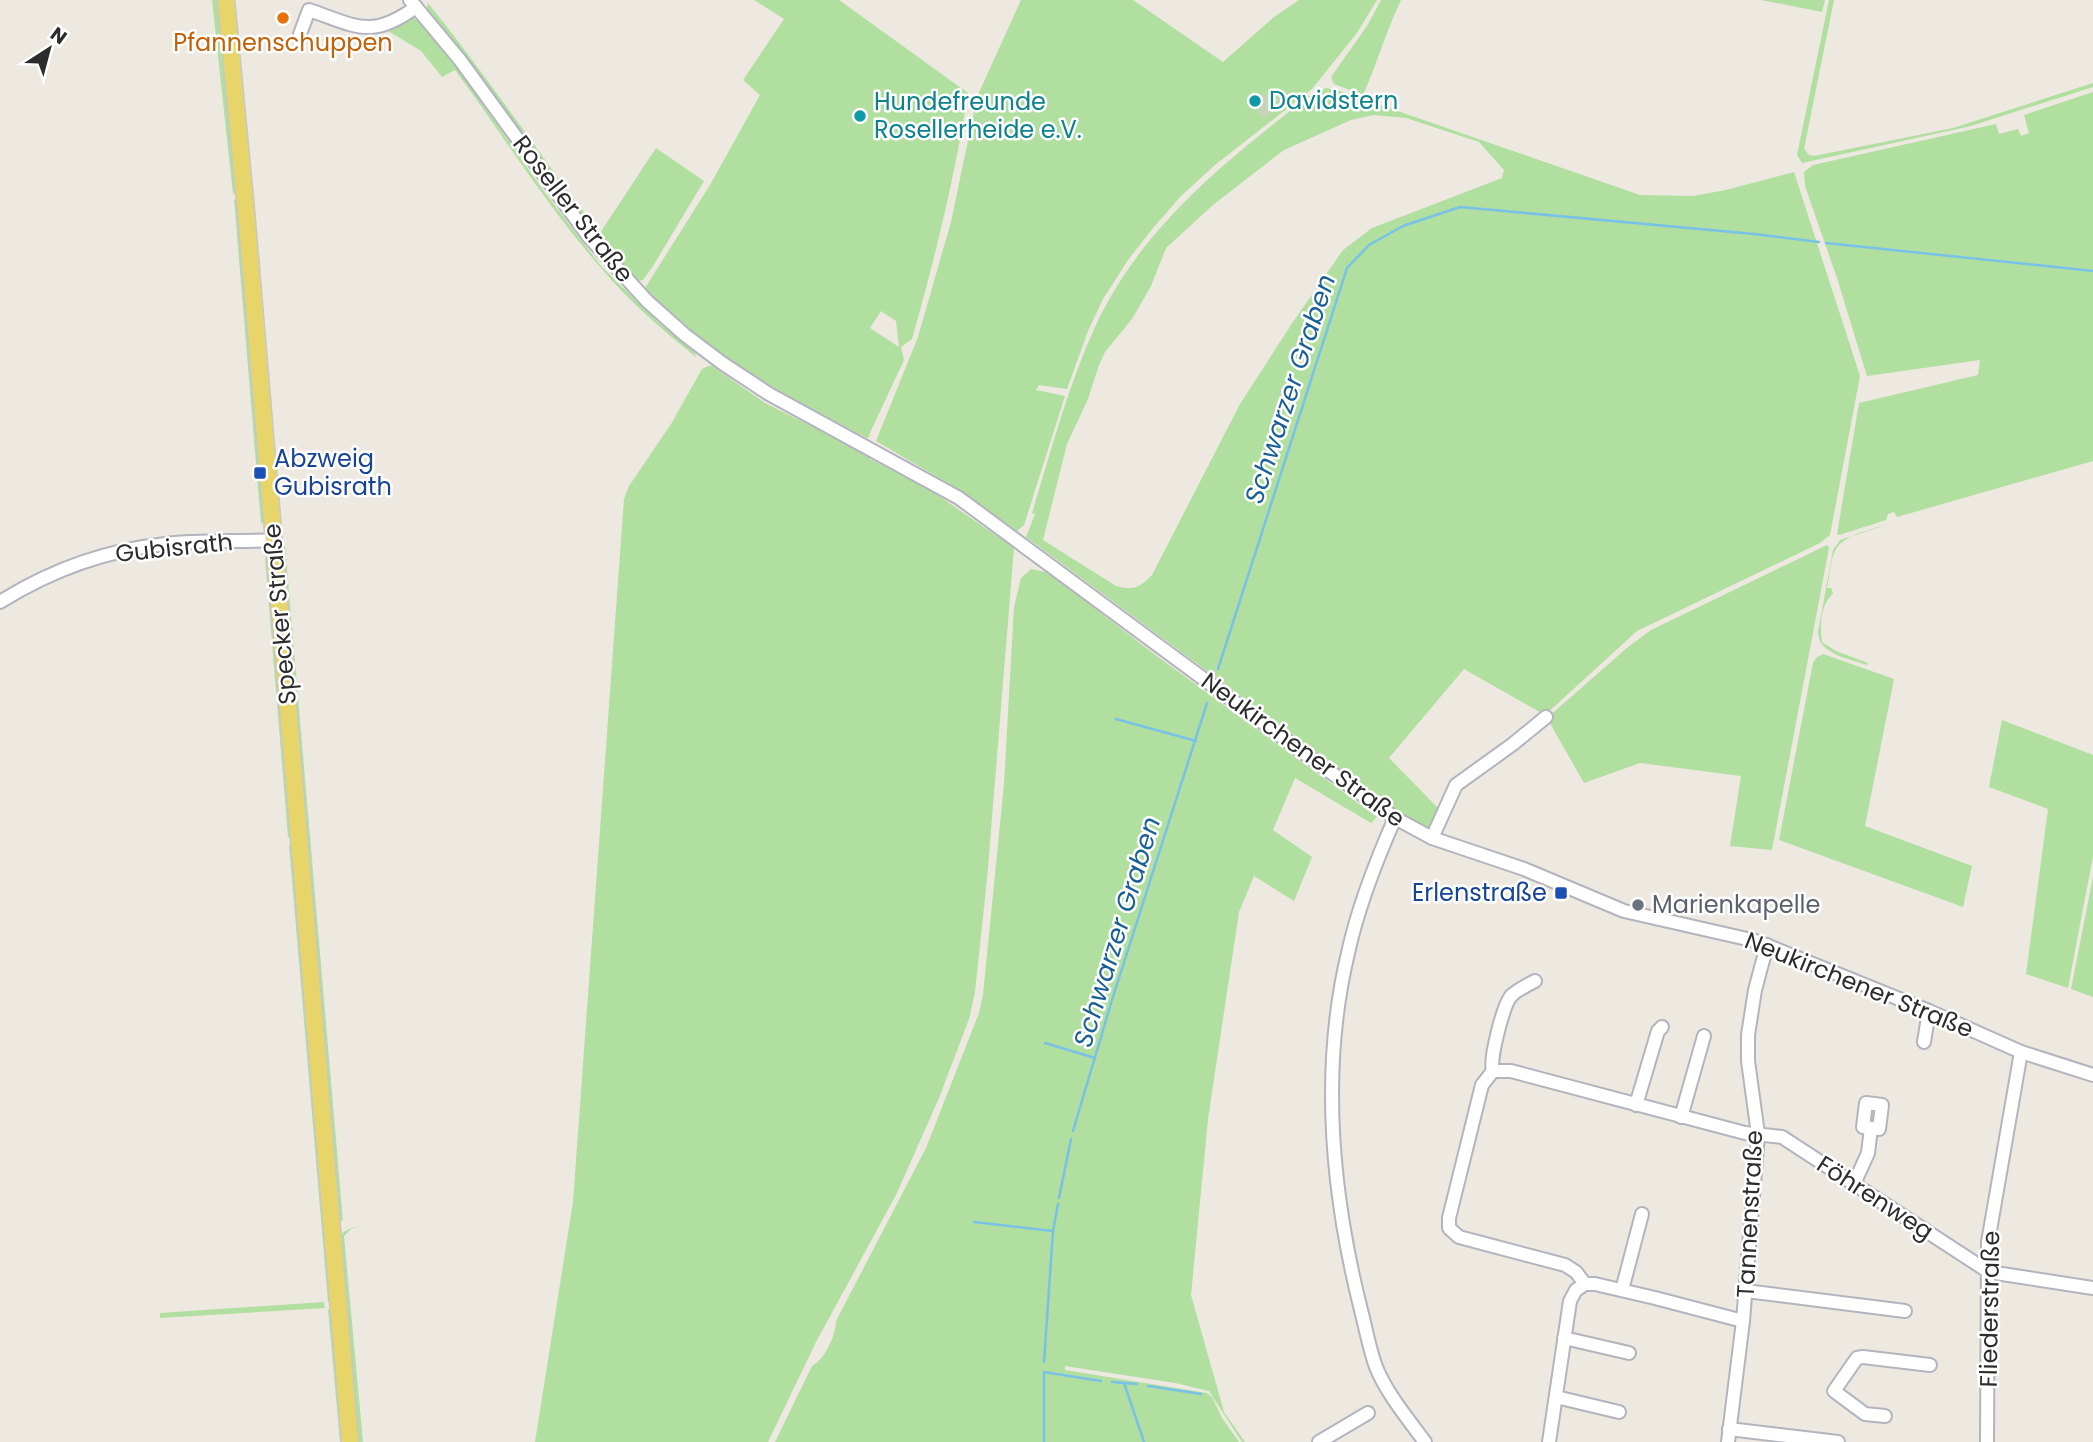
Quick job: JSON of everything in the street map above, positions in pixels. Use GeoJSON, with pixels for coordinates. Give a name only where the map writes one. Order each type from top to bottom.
{"type":"FeatureCollection","features":[{"type":"Feature","properties":{"kind":"main road","name":"Specker Straße"},"geometry":{"type":"LineString","coordinates":[[226,0],[350,1442]]}},
{"type":"Feature","properties":{"kind":"street"},"geometry":{"type":"LineString","coordinates":[[300,34],[309,10],[362,29],[393,21],[413,3]]}},
{"type":"Feature","properties":{"kind":"street","name":"Roseller Straße"},"geometry":{"type":"LineString","coordinates":[[413,3],[468,72],[589,237],[665,318],[708,353],[769,394],[948,491]]}},
{"type":"Feature","properties":{"kind":"street","name":"Neukirchener Straße"},"geometry":{"type":"LineString","coordinates":[[948,491],[1343,782],[1395,818],[1432,838],[1524,870],[1623,911],[1737,935],[1929,1011],[2021,1052],[2093,1075]]}},
{"type":"Feature","properties":{"kind":"street","name":"Gubisrath"},"geometry":{"type":"LineString","coordinates":[[0,602],[33,582],[62,569],[118,551],[167,544],[274,540]]}},
{"type":"Feature","properties":{"kind":"street"},"geometry":{"type":"LineString","coordinates":[[1432,838],[1456,785],[1513,744],[1546,716]]}},
{"type":"Feature","properties":{"kind":"street"},"geometry":{"type":"LineString","coordinates":[[1395,818],[1347,954],[1337,1014],[1332,1110],[1344,1234],[1371,1349],[1386,1387],[1425,1442]]}},
{"type":"Feature","properties":{"kind":"street","name":"Tannenstraße"},"geometry":{"type":"LineString","coordinates":[[1729,1435],[1746,1291],[1758,1134],[1747,1042],[1755,990],[1767,946]]}},
{"type":"Feature","properties":{"kind":"street"},"geometry":{"type":"LineString","coordinates":[[1535,981],[1517,991],[1508,1002],[1493,1053],[1491,1066],[1496,1070],[1482,1085],[1449,1217],[1449,1228],[1459,1237],[1565,1265],[1576,1272],[1585,1284]]}},
{"type":"Feature","properties":{"kind":"street"},"geometry":{"type":"LineString","coordinates":[[1924,1042],[1929,1011]]}},
{"type":"Feature","properties":{"kind":"street"},"geometry":{"type":"LineString","coordinates":[[1636,1105],[1662,1027]]}},
{"type":"Feature","properties":{"kind":"street"},"geometry":{"type":"LineString","coordinates":[[1681,1117],[1704,1036]]}},
{"type":"Feature","properties":{"kind":"street","name":"Fliederstraße"},"geometry":{"type":"LineString","coordinates":[[1987,1442],[1988,1242],[2021,1052]]}},
{"type":"Feature","properties":{"kind":"street","name":"Föhrenweg"},"geometry":{"type":"LineString","coordinates":[[1496,1070],[1511,1070],[1681,1117],[1745,1133],[1785,1139],[1989,1272]]}},
{"type":"Feature","properties":{"kind":"street"},"geometry":{"type":"LineString","coordinates":[[1854,1184],[1868,1153],[1871,1128]]}},
{"type":"Feature","properties":{"kind":"street"},"geometry":{"type":"LineString","coordinates":[[1622,1290],[1642,1214]]}},
{"type":"Feature","properties":{"kind":"street"},"geometry":{"type":"LineString","coordinates":[[1989,1272],[2093,1288]]}},
{"type":"Feature","properties":{"kind":"street"},"geometry":{"type":"LineString","coordinates":[[1549,1442],[1570,1301],[1576,1290],[1585,1284],[1622,1290],[1743,1321]]}},
{"type":"Feature","properties":{"kind":"street"},"geometry":{"type":"LineString","coordinates":[[1746,1291],[1905,1311]]}},
{"type":"Feature","properties":{"kind":"street"},"geometry":{"type":"LineString","coordinates":[[1564,1338],[1629,1353]]}},
{"type":"Feature","properties":{"kind":"street"},"geometry":{"type":"LineString","coordinates":[[1885,1416],[1865,1414],[1833,1391],[1857,1358],[1930,1365]]}},
{"type":"Feature","properties":{"kind":"street"},"geometry":{"type":"LineString","coordinates":[[1556,1398],[1619,1412]]}},
{"type":"Feature","properties":{"kind":"street"},"geometry":{"type":"LineString","coordinates":[[1319,1442],[1368,1413]]}},
{"type":"Feature","properties":{"kind":"street"},"geometry":{"type":"LineString","coordinates":[[1729,1435],[1829,1441]]}},
{"type":"Feature","properties":{"kind":"green space"},"geometry":{"type":"Polygon","coordinates":[[[212,0],[218,0],[239,190],[233,194],[212,0]]]}},
{"type":"Feature","properties":{"kind":"green space"},"geometry":{"type":"Polygon","coordinates":[[[754,0],[839,0],[968,93],[944,217],[912,339],[901,347],[904,360],[867,438],[749,373],[694,334],[645,288],[710,185],[760,95],[743,80],[784,19],[754,0]],[[881,311],[870,328],[899,347],[896,321],[881,311]]]}},
{"type":"Feature","properties":{"kind":"green space"},"geometry":{"type":"Polygon","coordinates":[[[1021,0],[1133,0],[1223,62],[1274,17],[1299,0],[1377,0],[1357,33],[1312,89],[1215,165],[1181,196],[1153,228],[1103,299],[1067,389],[1039,385],[1036,390],[1065,396],[1024,525],[1017,531],[963,492],[876,441],[918,337],[951,222],[977,97],[1021,0]]]}},
{"type":"Feature","properties":{"kind":"green space"},"geometry":{"type":"Polygon","coordinates":[[[1381,0],[1401,0],[1363,95],[1334,84],[1331,77],[1367,26],[1381,0]]]}},
{"type":"Feature","properties":{"kind":"green space"},"geometry":{"type":"Polygon","coordinates":[[[1761,0],[1825,0],[1822,12],[1761,0]]]}},
{"type":"Feature","properties":{"kind":"green space"},"geometry":{"type":"Polygon","coordinates":[[[1829,0],[1834,0],[1804,149],[1809,155],[1953,128],[2093,83],[2093,87],[1971,126],[1802,163],[1797,155],[1829,0]]]}},
{"type":"Feature","properties":{"kind":"green space"},"geometry":{"type":"Polygon","coordinates":[[[428,3],[600,233],[656,148],[704,181],[643,280],[638,281],[582,215],[427,8],[428,3]]]}},
{"type":"Feature","properties":{"kind":"green space"},"geometry":{"type":"Polygon","coordinates":[[[412,17],[420,23],[462,75],[543,190],[601,266],[659,323],[695,353],[696,357],[635,304],[582,245],[455,70],[442,77],[421,51],[385,29],[412,17]]]}},
{"type":"Feature","properties":{"kind":"green space"},"geometry":{"type":"Polygon","coordinates":[[[1326,88],[1340,91],[1640,195],[1693,196],[1794,172],[1860,376],[1830,535],[1820,543],[1637,631],[1545,715],[1464,669],[1389,758],[1440,810],[1432,825],[1427,828],[1381,800],[1026,537],[1076,372],[1114,291],[1136,258],[1188,199],[1246,146],[1309,96],[1326,88]],[[1374,115],[1351,120],[1284,150],[1213,205],[1166,248],[1151,286],[1132,319],[1105,352],[1099,365],[1088,399],[1067,444],[1043,540],[1116,586],[1132,588],[1144,582],[1152,575],[1240,404],[1343,250],[1372,228],[1502,178],[1504,170],[1479,142],[1406,118],[1374,115]]]}},
{"type":"Feature","properties":{"kind":"green space"},"geometry":{"type":"Polygon","coordinates":[[[1270,92],[1284,102],[1264,119],[1248,103],[1270,92]]]}},
{"type":"Feature","properties":{"kind":"green space"},"geometry":{"type":"Polygon","coordinates":[[[2093,92],[2093,461],[1897,517],[1894,512],[1888,514],[1886,520],[1837,534],[1859,403],[1978,375],[1980,360],[1867,376],[1805,186],[1804,172],[1813,165],[1996,124],[1999,134],[2018,129],[2021,136],[2029,133],[2024,115],[2093,92]]]}},
{"type":"Feature","properties":{"kind":"green space"},"geometry":{"type":"Polygon","coordinates":[[[234,199],[242,203],[267,517],[261,524],[234,199]]]}},
{"type":"Feature","properties":{"kind":"green space"},"geometry":{"type":"Polygon","coordinates":[[[712,366],[765,403],[870,455],[870,459],[929,489],[1014,548],[975,992],[969,1019],[939,1098],[896,1195],[816,1342],[768,1442],[535,1442],[573,1202],[624,499],[629,486],[671,424],[702,369],[712,366]]]}},
{"type":"Feature","properties":{"kind":"green space"},"geometry":{"type":"Polygon","coordinates":[[[1853,536],[1839,545],[1832,560],[1827,588],[1831,588],[1833,593],[1822,616],[1822,642],[1836,651],[1868,663],[1867,665],[1829,651],[1823,646],[1818,632],[1833,550],[1840,540],[1853,536]]]}},
{"type":"Feature","properties":{"kind":"green space"},"geometry":{"type":"Polygon","coordinates":[[[285,545],[343,1221],[339,1220],[279,549],[285,545]]]}},
{"type":"Feature","properties":{"kind":"green space"},"geometry":{"type":"Polygon","coordinates":[[[1827,545],[1829,548],[1772,850],[1730,846],[1741,776],[1640,763],[1584,783],[1547,718],[1651,630],[1827,545]]]}},
{"type":"Feature","properties":{"kind":"green space"},"geometry":{"type":"Polygon","coordinates":[[[265,558],[271,565],[291,837],[288,837],[265,558]]]}},
{"type":"Feature","properties":{"kind":"green space"},"geometry":{"type":"Polygon","coordinates":[[[1031,569],[1049,573],[1150,651],[1377,817],[1371,823],[1295,778],[1273,830],[1312,857],[1294,901],[1254,876],[1239,912],[1208,1119],[1191,1295],[1224,1412],[1245,1442],[1242,1442],[1209,1391],[1065,1366],[1065,1370],[1207,1393],[1239,1442],[775,1442],[812,1366],[829,1346],[836,1321],[926,1148],[979,1013],[1004,784],[1014,607],[1021,578],[1031,569]]]}},
{"type":"Feature","properties":{"kind":"green space"},"geometry":{"type":"Polygon","coordinates":[[[1823,654],[1894,679],[1865,826],[1972,866],[1963,907],[1779,840],[1813,663],[1823,654]]]}},
{"type":"Feature","properties":{"kind":"green space"},"geometry":{"type":"Polygon","coordinates":[[[2002,720],[2093,755],[2093,856],[2068,988],[2026,974],[2048,809],[1989,787],[2002,720]]]}},
{"type":"Feature","properties":{"kind":"green space"},"geometry":{"type":"Polygon","coordinates":[[[289,845],[295,845],[331,1301],[328,1302],[289,845]]]}},
{"type":"Feature","properties":{"kind":"green space"},"geometry":{"type":"Polygon","coordinates":[[[2093,877],[2093,997],[2071,989],[2093,877]]]}},
{"type":"Feature","properties":{"kind":"green space"},"geometry":{"type":"Polygon","coordinates":[[[362,1226],[351,1229],[344,1236],[363,1442],[355,1442],[338,1238],[348,1229],[362,1226]]]}},
{"type":"Feature","properties":{"kind":"green space"},"geometry":{"type":"Polygon","coordinates":[[[324,1302],[325,1308],[160,1318],[160,1313],[324,1302]]]}},
{"type":"Feature","properties":{"kind":"green space"},"geometry":{"type":"Polygon","coordinates":[[[328,1309],[332,1310],[346,1442],[340,1442],[328,1309]]]}},
{"type":"Feature","properties":{"kind":"waterway","name":"Schwarzer Graben"},"geometry":{"type":"LineString","coordinates":[[1218,669],[1347,268],[1369,245],[1403,226],[1460,207],[1819,242]]}},
{"type":"Feature","properties":{"kind":"waterway","name":"Schwarzer Graben"},"geometry":{"type":"LineString","coordinates":[[1826,243],[2093,271]]}},
{"type":"Feature","properties":{"kind":"waterway","name":"Schwarzer Graben"},"geometry":{"type":"LineString","coordinates":[[1073,1131],[1207,703]]}},
{"type":"Feature","properties":{"kind":"waterway"},"geometry":{"type":"LineString","coordinates":[[1116,719],[1196,741]]}},
{"type":"Feature","properties":{"kind":"waterway"},"geometry":{"type":"LineString","coordinates":[[1045,1043],[1095,1058]]}},
{"type":"Feature","properties":{"kind":"waterway","name":"Schwarzer Graben"},"geometry":{"type":"LineString","coordinates":[[1059,1198],[1071,1139]]}},
{"type":"Feature","properties":{"kind":"waterway","name":"Schwarzer Graben"},"geometry":{"type":"LineString","coordinates":[[1044,1362],[1053,1231],[1058,1204]]}},
{"type":"Feature","properties":{"kind":"waterway"},"geometry":{"type":"LineString","coordinates":[[974,1222],[1053,1231]]}},
{"type":"Feature","properties":{"kind":"waterway","name":"Schwarzer Graben"},"geometry":{"type":"LineString","coordinates":[[1044,1442],[1044,1372],[1101,1381]]}},
{"type":"Feature","properties":{"kind":"waterway"},"geometry":{"type":"LineString","coordinates":[[1112,1382],[1124,1383],[1144,1442]]}},
{"type":"Feature","properties":{"kind":"waterway"},"geometry":{"type":"LineString","coordinates":[[1124,1383],[1137,1384]]}},
{"type":"Feature","properties":{"kind":"waterway"},"geometry":{"type":"LineString","coordinates":[[1148,1386],[1201,1394]]}},
{"type":"Feature","properties":{"kind":"place","name":"Pfannenschuppen"},"geometry":{"type":"Point","coordinates":[283,18]}},
{"type":"Feature","properties":{"kind":"place","name":"Davidstern"},"geometry":{"type":"Point","coordinates":[1255,101]}},
{"type":"Feature","properties":{"kind":"place","name":"Hundefreunde Rosellerheide e.V."},"geometry":{"type":"Point","coordinates":[860,116]}},
{"type":"Feature","properties":{"kind":"place","name":"Abzweig Gubisrath"},"geometry":{"type":"Point","coordinates":[260,473]}},
{"type":"Feature","properties":{"kind":"place","name":"Erlenstraße"},"geometry":{"type":"Point","coordinates":[1561,893]}},
{"type":"Feature","properties":{"kind":"place","name":"Marienkapelle"},"geometry":{"type":"Point","coordinates":[1638,905]}}]}
